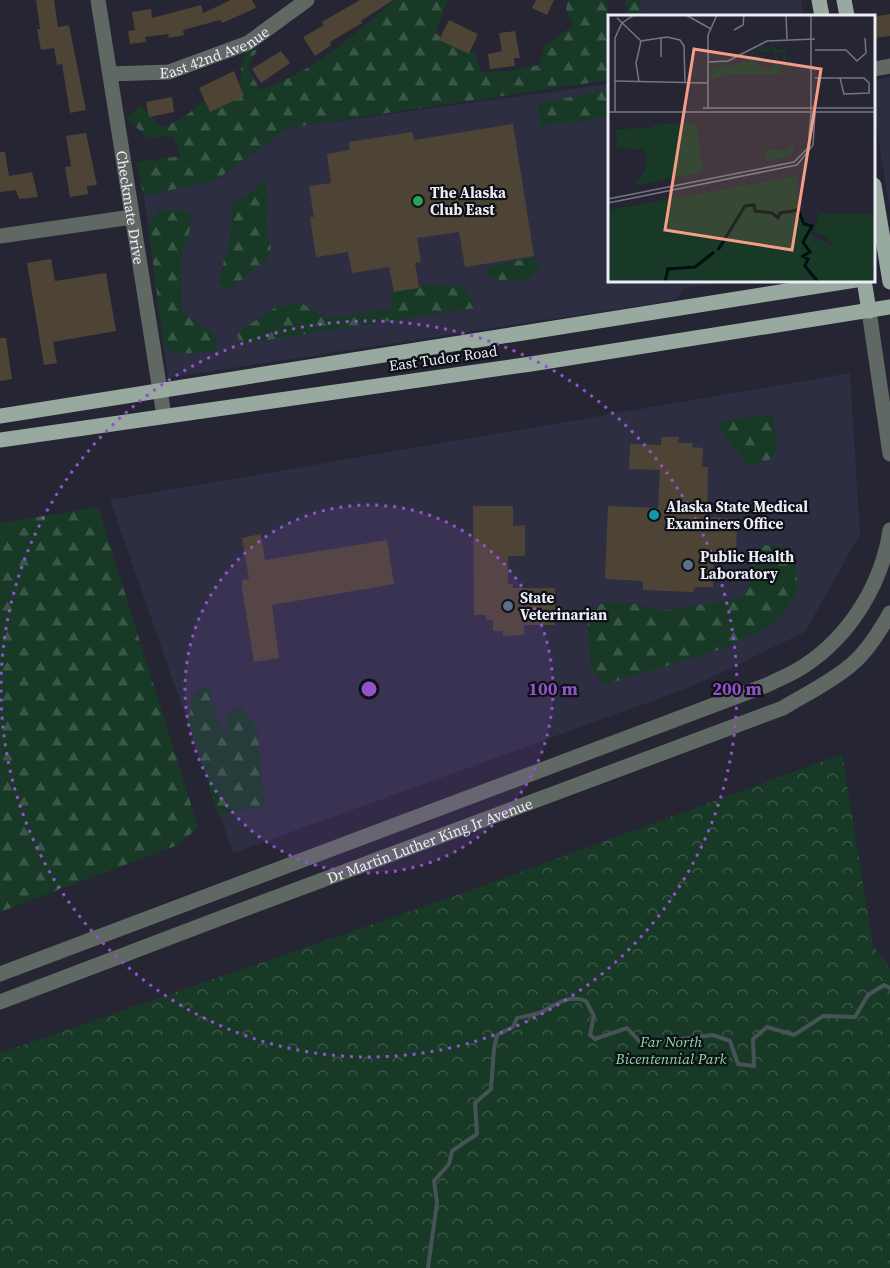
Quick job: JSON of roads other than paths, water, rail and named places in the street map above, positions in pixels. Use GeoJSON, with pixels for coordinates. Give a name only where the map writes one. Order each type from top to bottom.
{"type":"FeatureCollection","features":[{"type":"Feature","properties":{"kind":"main road"},"geometry":{"type":"LineString","coordinates":[[819,0],[822,15]]}},
{"type":"Feature","properties":{"kind":"main road"},"geometry":{"type":"LineString","coordinates":[[844,0],[847,15]]}},
{"type":"Feature","properties":{"kind":"main road"},"geometry":{"type":"LineString","coordinates":[[875,198],[886,277]]}},
{"type":"Feature","properties":{"kind":"main road","name":"East Tudor Road"},"geometry":{"type":"LineString","coordinates":[[0,416],[843,282]]}},
{"type":"Feature","properties":{"kind":"main road"},"geometry":{"type":"LineString","coordinates":[[864,282],[869,311]]}},
{"type":"Feature","properties":{"kind":"main road","name":"East Tudor Road"},"geometry":{"type":"LineString","coordinates":[[0,440],[542,362],[890,307]]}},
{"type":"Feature","properties":{"kind":"street","name":"Checkmate Drive"},"geometry":{"type":"LineString","coordinates":[[98,0],[164,416]]}},
{"type":"Feature","properties":{"kind":"street","name":"East 42nd Avenue"},"geometry":{"type":"LineString","coordinates":[[110,75],[169,72],[248,43],[307,0]]}},
{"type":"Feature","properties":{"kind":"street"},"geometry":{"type":"LineString","coordinates":[[875,69],[890,66]]}},
{"type":"Feature","properties":{"kind":"street"},"geometry":{"type":"LineString","coordinates":[[0,236],[132,217]]}},
{"type":"Feature","properties":{"kind":"street"},"geometry":{"type":"LineString","coordinates":[[869,311],[890,454]]}},
{"type":"Feature","properties":{"kind":"street","name":"Dr Martin Luther King Jr Avenue"},"geometry":{"type":"LineString","coordinates":[[0,974],[767,686],[803,667],[835,642],[866,600],[886,554],[890,530]]}},
{"type":"Feature","properties":{"kind":"street","name":"Dr Martin Luther King Jr Avenue"},"geometry":{"type":"LineString","coordinates":[[0,1002],[783,708],[852,664],[881,629],[890,613]]}},
{"type":"Feature","properties":{"kind":"waterway"},"geometry":{"type":"LineString","coordinates":[[428,1268],[437,1202],[434,1181],[449,1164],[452,1151],[477,1134],[475,1103],[491,1089],[497,1035],[513,1027],[517,1018],[539,1013],[565,1000],[581,999],[586,1001],[594,1016],[590,1035],[595,1039],[627,1028],[642,1044],[713,1035],[730,1041],[738,1064],[754,1066],[753,1039],[767,1027],[794,1035],[823,1016],[855,1017],[868,995],[884,985],[890,988]]}},
{"type":"Feature","properties":{"kind":"place","name":"The Alaska Club East"},"geometry":{"type":"Point","coordinates":[418,201]}},
{"type":"Feature","properties":{"kind":"place","name":"Alaska State Medical Examiners Office"},"geometry":{"type":"Point","coordinates":[654,515]}},
{"type":"Feature","properties":{"kind":"place","name":"Public Health Laboratory"},"geometry":{"type":"Point","coordinates":[688,565]}},
{"type":"Feature","properties":{"kind":"place","name":"State Veterinarian"},"geometry":{"type":"Point","coordinates":[508,606]}},
{"type":"Feature","properties":{"kind":"park label","name":"Far North Bicentennial Park"},"geometry":{"type":"Point","coordinates":[671,1050]}}]}
